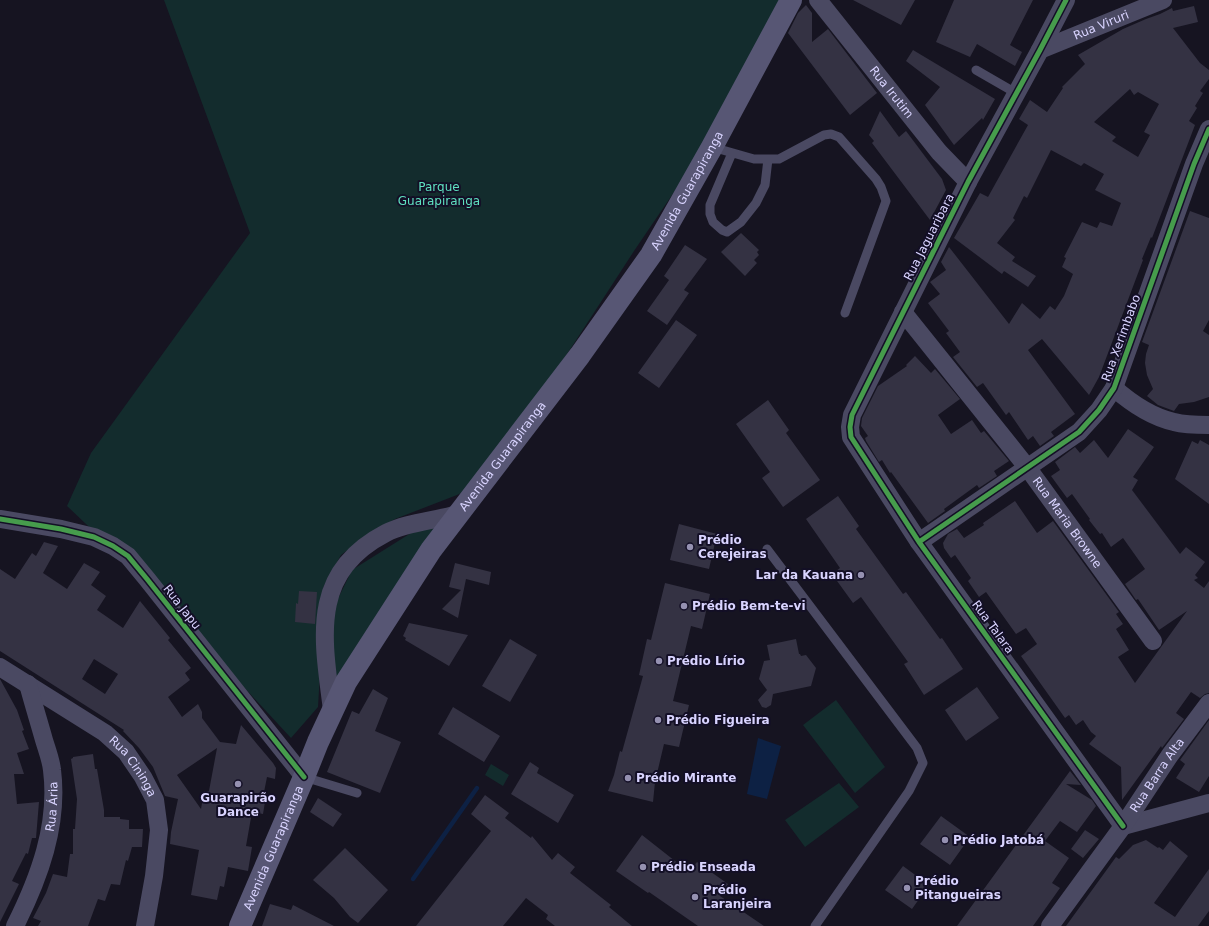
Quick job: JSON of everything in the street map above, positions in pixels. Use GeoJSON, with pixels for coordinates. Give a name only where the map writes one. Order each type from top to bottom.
{"type":"FeatureCollection","features":[{"type":"Feature","properties":{"kind":"main road","name":"Avenida Guarapiranga"},"geometry":{"type":"LineString","coordinates":[[240,926],[332,710],[346,682],[374,643],[431,550],[457,514],[573,366],[651,255],[712,147],[791,0]]}},
{"type":"Feature","properties":{"kind":"street","name":"Rua Irutim"},"geometry":{"type":"LineString","coordinates":[[818,0],[938,152],[968,182]]}},
{"type":"Feature","properties":{"kind":"street","name":"Rua Jaguaribara"},"geometry":{"type":"LineString","coordinates":[[851,438],[850,427],[852,415],[968,182],[1066,0]]}},
{"type":"Feature","properties":{"kind":"street","name":"Rua Viruri"},"geometry":{"type":"LineString","coordinates":[[1040,50],[1163,0]]}},
{"type":"Feature","properties":{"kind":"street","name":"Rua Xerimbabo"},"geometry":{"type":"LineString","coordinates":[[919,542],[1079,432],[1099,410],[1114,388],[1194,164],[1209,129]]}},
{"type":"Feature","properties":{"kind":"street","name":"Rua Maria Browne"},"geometry":{"type":"LineString","coordinates":[[903,312],[1027,467],[1153,641]]}},
{"type":"Feature","properties":{"kind":"street"},"geometry":{"type":"LineString","coordinates":[[1114,388],[1126,398],[1151,414],[1174,422],[1209,425]]}},
{"type":"Feature","properties":{"kind":"street","name":"Rua Talara"},"geometry":{"type":"LineString","coordinates":[[851,438],[919,542],[1123,826]]}},
{"type":"Feature","properties":{"kind":"street"},"geometry":{"type":"LineString","coordinates":[[332,710],[327,668],[325,627],[327,602],[333,585],[344,566],[363,549],[387,533],[413,524],[457,514]]}},
{"type":"Feature","properties":{"kind":"street","name":"Rua Japu"},"geometry":{"type":"LineString","coordinates":[[0,519],[61,529],[94,537],[114,546],[128,556],[304,777]]}},
{"type":"Feature","properties":{"kind":"street","name":"Rua Cininga"},"geometry":{"type":"LineString","coordinates":[[0,667],[105,733],[126,752],[143,778],[155,800],[159,830],[154,876],[145,926]]}},
{"type":"Feature","properties":{"kind":"street","name":"Rua Ária"},"geometry":{"type":"LineString","coordinates":[[15,926],[28,900],[42,861],[50,830],[54,797],[52,768],[28,684]]}},
{"type":"Feature","properties":{"kind":"street","name":"Rua Barra Alta"},"geometry":{"type":"LineString","coordinates":[[1050,926],[1123,826],[1170,755],[1209,703]]}},
{"type":"Feature","properties":{"kind":"street"},"geometry":{"type":"LineString","coordinates":[[1123,826],[1209,803]]}},
{"type":"Feature","properties":{"kind":"lane"},"geometry":{"type":"LineString","coordinates":[[976,70],[1016,93]]}},
{"type":"Feature","properties":{"kind":"lane"},"geometry":{"type":"LineString","coordinates":[[712,147],[754,159],[779,159],[824,135],[831,134],[840,137],[881,187],[886,201],[845,313]]}},
{"type":"Feature","properties":{"kind":"lane"},"geometry":{"type":"LineString","coordinates":[[732,153],[710,205],[710,214],[713,222],[722,230],[727,232],[741,222],[756,202],[765,185],[768,159]]}},
{"type":"Feature","properties":{"kind":"lane"},"geometry":{"type":"LineString","coordinates":[[767,549],[918,748],[923,763],[909,791],[815,926]]}},
{"type":"Feature","properties":{"kind":"lane"},"geometry":{"type":"LineString","coordinates":[[304,777],[357,793]]}},
{"type":"Feature","properties":{"kind":"green space","name":"Parque Guarapiranga"},"geometry":{"type":"Polygon","coordinates":[[[164,0],[787,0],[706,145],[478,485],[457,495],[395,519],[362,539],[341,555],[324,586],[319,605],[316,635],[320,673],[318,707],[291,738],[143,578],[67,506],[91,453],[250,233],[164,0]]]}},
{"type":"Feature","properties":{"kind":"green space"},"geometry":{"type":"Polygon","coordinates":[[[439,526],[337,690],[329,617],[352,570],[411,533],[439,526]]]}},
{"type":"Feature","properties":{"kind":"green space"},"geometry":{"type":"Polygon","coordinates":[[[836,700],[885,767],[855,793],[803,725],[836,700]]]}},
{"type":"Feature","properties":{"kind":"green space"},"geometry":{"type":"Polygon","coordinates":[[[491,764],[509,775],[503,786],[485,775],[491,764]]]}},
{"type":"Feature","properties":{"kind":"green space"},"geometry":{"type":"Polygon","coordinates":[[[839,783],[859,807],[805,847],[785,820],[839,783]]]}},
{"type":"Feature","properties":{"kind":"water"},"geometry":{"type":"Polygon","coordinates":[[[758,738],[781,746],[767,799],[747,794],[758,738]]]}},
{"type":"Feature","properties":{"kind":"building"},"geometry":{"type":"Polygon","coordinates":[[[853,0],[915,0],[901,25],[853,0]]]}},
{"type":"Feature","properties":{"kind":"building"},"geometry":{"type":"Polygon","coordinates":[[[954,0],[1033,0],[1010,45],[1022,52],[1015,66],[977,44],[970,57],[936,42],[954,0]]]}},
{"type":"Feature","properties":{"kind":"building"},"geometry":{"type":"Polygon","coordinates":[[[806,5],[812,13],[812,42],[828,29],[877,93],[850,115],[788,33],[798,13],[806,5]]]}},
{"type":"Feature","properties":{"kind":"building"},"geometry":{"type":"Polygon","coordinates":[[[1194,6],[1198,22],[1173,28],[1200,63],[1209,70],[1209,79],[1200,91],[1203,93],[1195,106],[1197,108],[1189,121],[1195,125],[1152,238],[1151,237],[1142,259],[1143,260],[1099,377],[1089,395],[1042,339],[1028,350],[1075,414],[1051,432],[1054,436],[1040,446],[1033,436],[1028,440],[1009,412],[1006,415],[983,383],[977,387],[953,357],[960,352],[946,333],[949,331],[928,303],[940,294],[930,282],[946,270],[941,262],[949,247],[1009,324],[1022,303],[1040,319],[1050,306],[1055,310],[1064,296],[1073,274],[1062,267],[1066,258],[1064,257],[1082,222],[1097,228],[1100,222],[1112,226],[1121,203],[1095,190],[1104,174],[1084,163],[1081,166],[1051,150],[1027,198],[1024,196],[1013,218],[1015,220],[997,243],[1015,257],[1012,261],[1036,276],[1028,287],[1004,271],[1002,274],[954,238],[980,193],[988,197],[1028,125],[1019,119],[1030,100],[1047,112],[1063,88],[1062,87],[1085,64],[1078,55],[1123,29],[1172,8],[1173,11],[1194,6]],[[1130,89],[1094,122],[1116,137],[1112,141],[1138,157],[1150,135],[1144,132],[1159,104],[1138,92],[1134,95],[1130,89]]]}},
{"type":"Feature","properties":{"kind":"building"},"geometry":{"type":"Polygon","coordinates":[[[913,50],[995,99],[983,120],[982,118],[954,145],[925,105],[940,87],[906,61],[913,50]]]}},
{"type":"Feature","properties":{"kind":"building"},"geometry":{"type":"Polygon","coordinates":[[[880,111],[899,137],[906,131],[942,179],[946,190],[930,220],[872,143],[874,141],[869,135],[880,111]]]}},
{"type":"Feature","properties":{"kind":"building"},"geometry":{"type":"Polygon","coordinates":[[[1190,211],[1209,218],[1209,320],[1203,331],[1209,335],[1209,397],[1194,402],[1179,404],[1174,411],[1158,405],[1147,396],[1153,389],[1147,375],[1145,363],[1149,345],[1142,342],[1190,211]]]}},
{"type":"Feature","properties":{"kind":"building"},"geometry":{"type":"Polygon","coordinates":[[[741,233],[759,250],[757,252],[759,255],[754,260],[757,263],[745,276],[721,252],[741,233]]]}},
{"type":"Feature","properties":{"kind":"building"},"geometry":{"type":"Polygon","coordinates":[[[685,245],[707,259],[684,290],[689,293],[667,325],[647,311],[669,280],[664,276],[685,245]]]}},
{"type":"Feature","properties":{"kind":"building"},"geometry":{"type":"Polygon","coordinates":[[[676,320],[697,335],[659,388],[638,373],[676,320]]]}},
{"type":"Feature","properties":{"kind":"building"},"geometry":{"type":"Polygon","coordinates":[[[915,356],[931,373],[935,369],[960,399],[938,415],[951,434],[972,420],[981,433],[984,431],[1009,461],[994,471],[997,476],[979,488],[977,485],[944,509],[945,511],[928,523],[891,472],[890,473],[882,460],[879,462],[866,441],[865,438],[868,436],[861,426],[862,418],[878,386],[907,366],[906,365],[915,356]]]}},
{"type":"Feature","properties":{"kind":"building"},"geometry":{"type":"Polygon","coordinates":[[[768,400],[789,430],[786,433],[820,480],[783,507],[762,478],[770,472],[736,424],[768,400]]]}},
{"type":"Feature","properties":{"kind":"building"},"geometry":{"type":"Polygon","coordinates":[[[1128,429],[1154,447],[1133,477],[1138,480],[1132,490],[1180,554],[1186,547],[1205,562],[1195,575],[1198,578],[1194,580],[1204,588],[1209,581],[1209,693],[1200,698],[1191,692],[1176,713],[1184,719],[1162,748],[1161,746],[1122,800],[1121,767],[1089,744],[1096,736],[1091,732],[1083,720],[1076,725],[1069,715],[1065,718],[1021,656],[1037,644],[1026,628],[1016,634],[986,592],[979,597],[968,581],[971,578],[955,555],[951,558],[944,548],[943,543],[948,534],[957,529],[964,538],[984,525],[983,523],[1015,501],[1037,533],[1053,521],[1119,612],[1116,614],[1123,624],[1116,629],[1129,650],[1118,657],[1135,683],[1187,611],[1159,630],[1138,599],[1136,600],[1125,584],[1145,569],[1123,538],[1111,547],[1102,533],[1100,534],[1089,520],[1090,519],[1072,494],[1067,498],[1051,476],[1060,470],[1055,462],[1075,447],[1080,453],[1094,440],[1108,458],[1128,429]]]}},
{"type":"Feature","properties":{"kind":"building"},"geometry":{"type":"Polygon","coordinates":[[[1200,440],[1209,445],[1209,504],[1175,479],[1192,441],[1198,444],[1200,440]]]}},
{"type":"Feature","properties":{"kind":"building"},"geometry":{"type":"Polygon","coordinates":[[[838,496],[859,526],[856,529],[903,594],[906,592],[940,639],[942,638],[963,669],[924,695],[904,664],[908,662],[861,597],[853,603],[832,574],[840,568],[806,519],[838,496]]]}},
{"type":"Feature","properties":{"kind":"building","name":"Prédio Cerejeiras"},"geometry":{"type":"Polygon","coordinates":[[[679,524],[717,534],[709,569],[670,560],[679,524]]]}},
{"type":"Feature","properties":{"kind":"building"},"geometry":{"type":"Polygon","coordinates":[[[44,542],[58,546],[43,573],[67,589],[84,563],[100,572],[91,585],[106,596],[97,610],[123,628],[140,601],[170,638],[168,640],[191,668],[185,673],[190,680],[168,697],[182,717],[198,704],[202,712],[202,718],[220,742],[236,744],[241,725],[276,768],[275,779],[267,777],[262,802],[265,802],[263,814],[252,812],[246,846],[252,847],[248,871],[228,867],[224,887],[220,886],[217,900],[191,895],[199,850],[170,844],[178,799],[165,796],[153,767],[139,748],[123,731],[124,730],[0,651],[0,569],[15,579],[32,553],[36,556],[44,542]],[[94,659],[82,679],[105,694],[118,674],[94,659]],[[217,748],[177,775],[201,809],[204,791],[209,791],[217,748]]]}},
{"type":"Feature","properties":{"kind":"building"},"geometry":{"type":"Polygon","coordinates":[[[455,563],[491,572],[489,585],[466,579],[458,618],[442,609],[461,590],[449,587],[455,563]]]}},
{"type":"Feature","properties":{"kind":"building"},"geometry":{"type":"Polygon","coordinates":[[[665,583],[710,594],[702,629],[691,626],[673,701],[689,705],[679,747],[664,744],[655,782],[653,802],[608,791],[620,751],[622,752],[643,676],[639,675],[647,639],[651,640],[665,583]]]}},
{"type":"Feature","properties":{"kind":"building"},"geometry":{"type":"Polygon","coordinates":[[[299,591],[317,592],[315,624],[295,622],[296,603],[298,604],[299,591]]]}},
{"type":"Feature","properties":{"kind":"building"},"geometry":{"type":"Polygon","coordinates":[[[409,623],[468,635],[449,666],[405,640],[406,638],[403,636],[409,623]]]}},
{"type":"Feature","properties":{"kind":"building"},"geometry":{"type":"Polygon","coordinates":[[[510,639],[537,655],[510,702],[482,686],[510,639]]]}},
{"type":"Feature","properties":{"kind":"building"},"geometry":{"type":"Polygon","coordinates":[[[796,639],[799,654],[801,656],[806,655],[816,668],[811,686],[773,694],[771,705],[766,708],[762,707],[758,700],[767,690],[759,679],[764,661],[770,660],[767,645],[796,639]]]}},
{"type":"Feature","properties":{"kind":"building"},"geometry":{"type":"Polygon","coordinates":[[[0,679],[17,710],[24,730],[22,731],[29,749],[17,753],[24,774],[14,774],[17,804],[39,802],[36,838],[32,838],[28,854],[26,853],[12,881],[19,884],[0,922],[0,679]]]}},
{"type":"Feature","properties":{"kind":"building"},"geometry":{"type":"Polygon","coordinates":[[[977,687],[999,718],[966,741],[945,710],[977,687]]]}},
{"type":"Feature","properties":{"kind":"building"},"geometry":{"type":"Polygon","coordinates":[[[373,689],[388,698],[375,731],[401,742],[380,793],[327,772],[352,711],[359,714],[373,689]]]}},
{"type":"Feature","properties":{"kind":"building"},"geometry":{"type":"Polygon","coordinates":[[[453,707],[500,736],[484,762],[438,734],[453,707]]]}},
{"type":"Feature","properties":{"kind":"building"},"geometry":{"type":"Polygon","coordinates":[[[1209,720],[1209,776],[1199,792],[1176,778],[1185,764],[1180,760],[1209,720]]]}},
{"type":"Feature","properties":{"kind":"building"},"geometry":{"type":"Polygon","coordinates":[[[93,754],[95,769],[97,769],[104,817],[120,817],[120,819],[129,820],[129,829],[143,829],[142,847],[132,847],[128,861],[126,860],[120,885],[111,884],[105,901],[98,899],[88,926],[38,926],[41,921],[33,918],[46,893],[53,874],[67,877],[70,854],[73,854],[73,829],[75,829],[77,799],[71,759],[73,757],[93,754]]]}},
{"type":"Feature","properties":{"kind":"building"},"geometry":{"type":"Polygon","coordinates":[[[530,762],[539,768],[537,773],[574,795],[558,823],[511,794],[530,762]]]}},
{"type":"Feature","properties":{"kind":"building"},"geometry":{"type":"Polygon","coordinates":[[[1070,771],[1081,785],[1066,784],[1092,800],[1096,806],[1077,832],[1060,821],[1045,841],[1069,858],[1052,883],[1060,888],[1033,926],[957,926],[1070,771]]]}},
{"type":"Feature","properties":{"kind":"building"},"geometry":{"type":"Polygon","coordinates":[[[485,795],[509,813],[505,818],[531,838],[532,836],[552,860],[558,853],[575,867],[570,873],[611,905],[609,907],[632,926],[555,926],[546,919],[548,915],[526,898],[503,926],[416,926],[491,831],[471,814],[485,795]]]}},
{"type":"Feature","properties":{"kind":"building"},"geometry":{"type":"Polygon","coordinates":[[[318,798],[342,814],[333,827],[310,812],[318,798]]]}},
{"type":"Feature","properties":{"kind":"building","name":"Prédio Jatobá"},"geometry":{"type":"Polygon","coordinates":[[[941,816],[970,837],[950,865],[920,844],[941,816]]]}},
{"type":"Feature","properties":{"kind":"building"},"geometry":{"type":"Polygon","coordinates":[[[1085,830],[1099,839],[1083,858],[1071,849],[1085,830]]]}},
{"type":"Feature","properties":{"kind":"building"},"geometry":{"type":"Polygon","coordinates":[[[642,835],[689,872],[697,862],[728,884],[720,896],[764,926],[698,926],[616,871],[642,835]]]}},
{"type":"Feature","properties":{"kind":"building"},"geometry":{"type":"Polygon","coordinates":[[[1146,840],[1163,850],[1170,841],[1188,856],[1154,903],[1175,917],[1209,869],[1209,911],[1198,926],[1066,926],[1116,857],[1119,859],[1133,845],[1146,840]]]}},
{"type":"Feature","properties":{"kind":"building"},"geometry":{"type":"Polygon","coordinates":[[[345,848],[388,890],[358,923],[350,917],[334,898],[313,880],[345,848]]]}},
{"type":"Feature","properties":{"kind":"building","name":"Prédio Pitangueiras"},"geometry":{"type":"Polygon","coordinates":[[[903,866],[929,885],[912,909],[885,890],[903,866]]]}},
{"type":"Feature","properties":{"kind":"building"},"geometry":{"type":"Polygon","coordinates":[[[270,904],[291,910],[293,905],[334,926],[262,926],[270,904]]]}},
{"type":"Feature","properties":{"kind":"waterway"},"geometry":{"type":"LineString","coordinates":[[413,879],[477,788]]}},
{"type":"Feature","properties":{"kind":"cycle path"},"geometry":{"type":"LineString","coordinates":[[1066,0],[968,182],[852,415],[850,427],[851,437],[919,542],[1123,826]]}},
{"type":"Feature","properties":{"kind":"cycle path"},"geometry":{"type":"LineString","coordinates":[[919,542],[1079,432],[1099,410],[1114,388],[1194,164],[1209,129]]}},
{"type":"Feature","properties":{"kind":"cycle path"},"geometry":{"type":"LineString","coordinates":[[0,519],[61,529],[94,537],[113,546],[128,556],[304,777]]}},
{"type":"Feature","properties":{"kind":"place","name":"Prédio Cerejeiras"},"geometry":{"type":"Point","coordinates":[690,547]}},
{"type":"Feature","properties":{"kind":"place","name":"Lar da Kauana"},"geometry":{"type":"Point","coordinates":[861,575]}},
{"type":"Feature","properties":{"kind":"place","name":"Prédio Bem-te-vi"},"geometry":{"type":"Point","coordinates":[684,606]}},
{"type":"Feature","properties":{"kind":"place","name":"Prédio Lírio"},"geometry":{"type":"Point","coordinates":[659,661]}},
{"type":"Feature","properties":{"kind":"place","name":"Prédio Figueira"},"geometry":{"type":"Point","coordinates":[658,720]}},
{"type":"Feature","properties":{"kind":"place","name":"Prédio Mirante"},"geometry":{"type":"Point","coordinates":[628,778]}},
{"type":"Feature","properties":{"kind":"place","name":"Guarapirão Dance"},"geometry":{"type":"Point","coordinates":[238,784]}},
{"type":"Feature","properties":{"kind":"place","name":"Prédio Jatobá"},"geometry":{"type":"Point","coordinates":[945,840]}},
{"type":"Feature","properties":{"kind":"place","name":"Prédio Enseada"},"geometry":{"type":"Point","coordinates":[643,867]}},
{"type":"Feature","properties":{"kind":"place","name":"Prédio Pitangueiras"},"geometry":{"type":"Point","coordinates":[907,888]}},
{"type":"Feature","properties":{"kind":"place","name":"Prédio Laranjeira"},"geometry":{"type":"Point","coordinates":[695,897]}}]}
